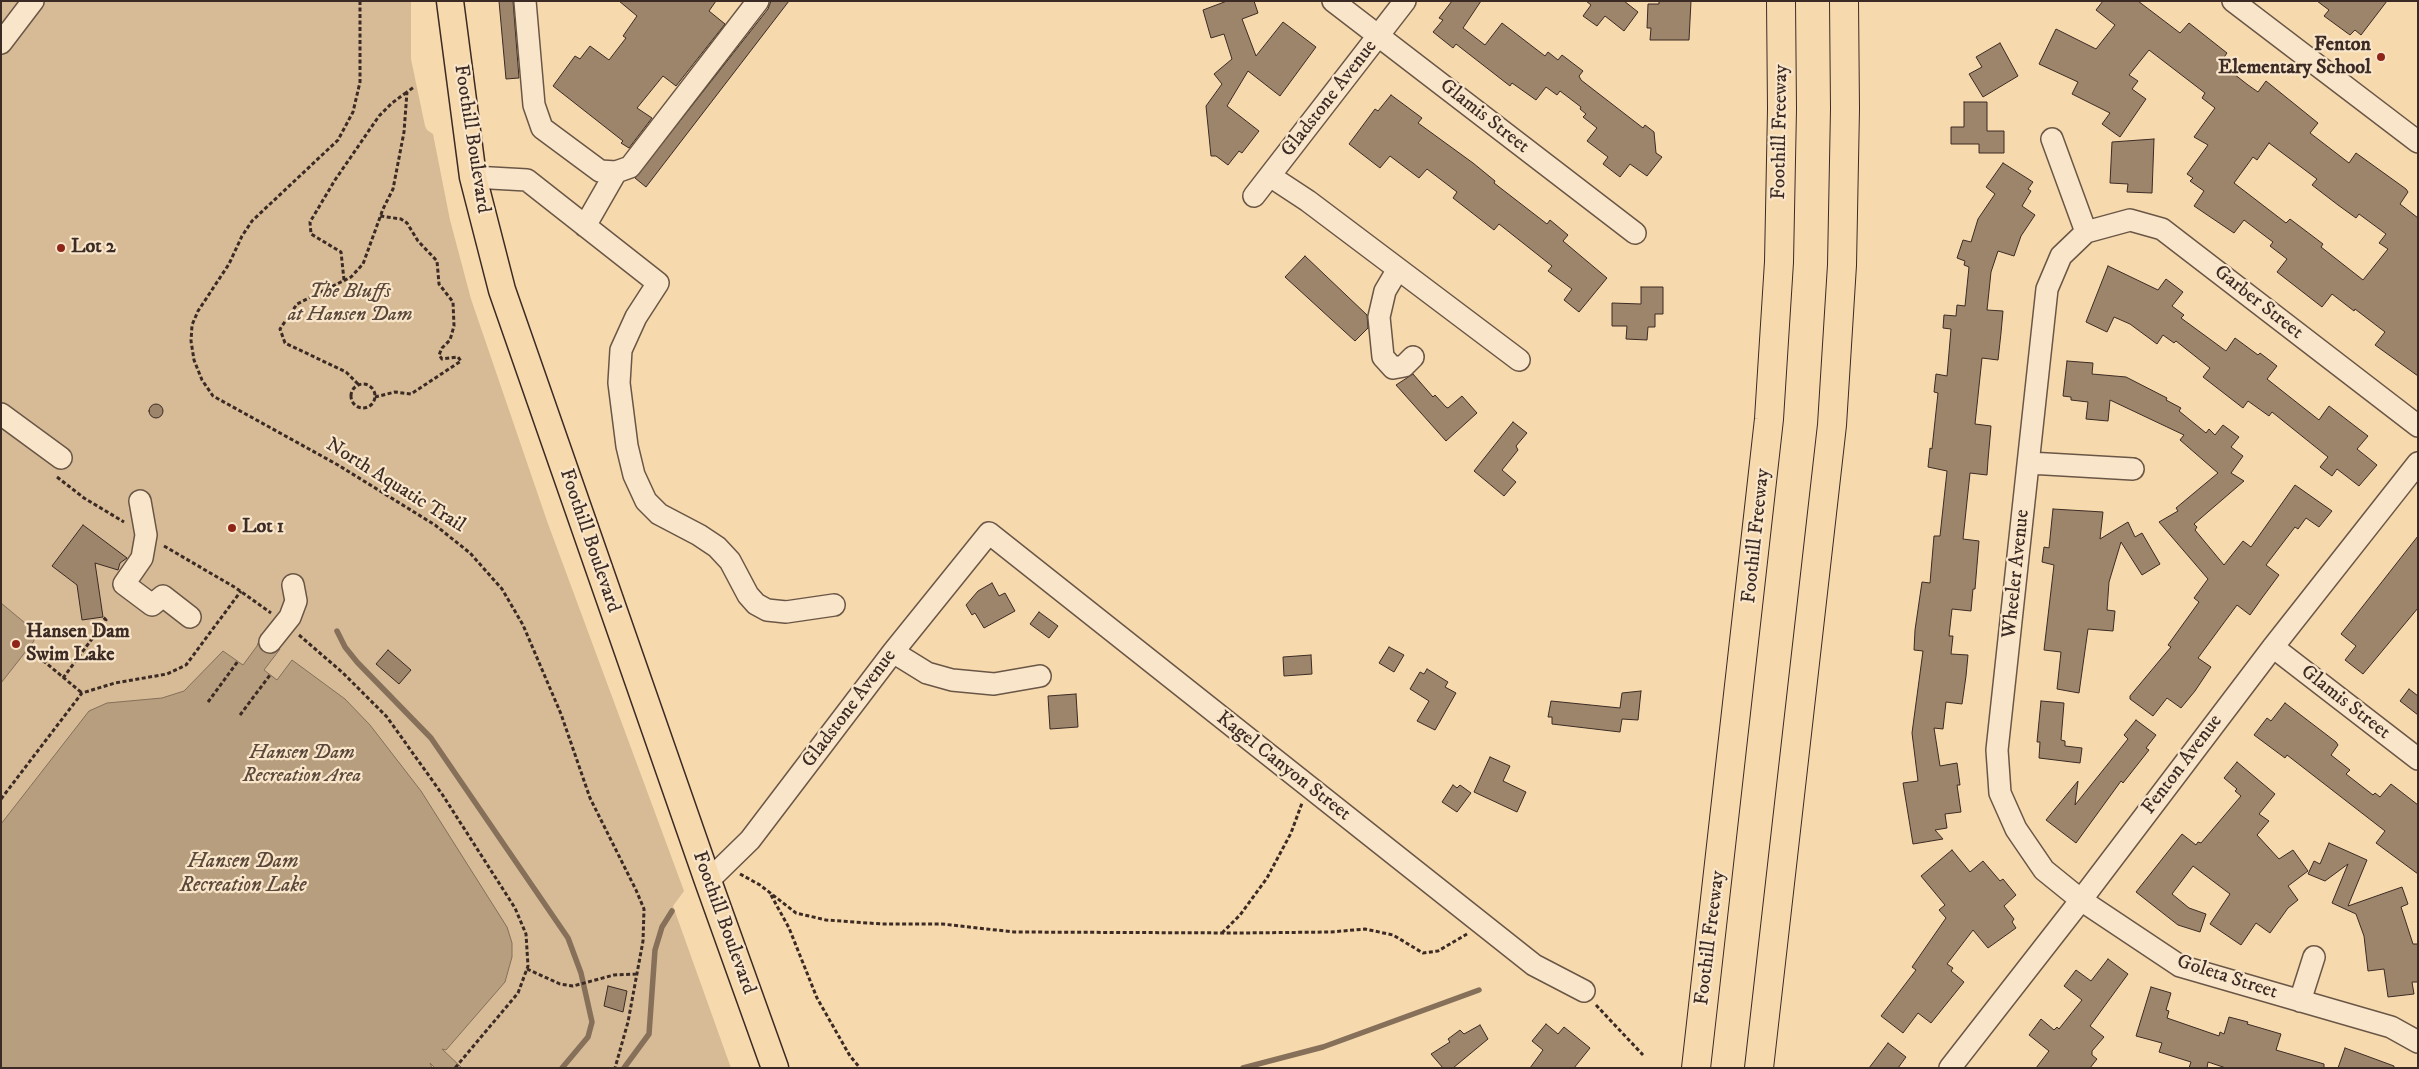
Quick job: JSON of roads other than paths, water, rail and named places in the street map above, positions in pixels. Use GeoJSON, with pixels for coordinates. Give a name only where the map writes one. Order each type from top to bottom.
{"type":"FeatureCollection","features":[{"type":"Feature","properties":{"kind":"highway","name":"Foothill Freeway"},"geometry":{"type":"LineString","coordinates":[[1696,1068],[1769,419],[1779,262],[1782,109],[1781,1]]}},
{"type":"Feature","properties":{"kind":"highway"},"geometry":{"type":"LineString","coordinates":[[1759,1068],[1832,425],[1842,265],[1845,109],[1844,1]]}},
{"type":"Feature","properties":{"kind":"main road","name":"Foothill Boulevard"},"geometry":{"type":"LineString","coordinates":[[450,1],[473,177],[502,290],[775,1068]]}},
{"type":"Feature","properties":{"kind":"street"},"geometry":{"type":"LineString","coordinates":[[1,43],[33,1]]}},
{"type":"Feature","properties":{"kind":"street"},"geometry":{"type":"LineString","coordinates":[[525,1],[534,105],[542,128],[600,171],[616,172],[630,167],[758,1]]}},
{"type":"Feature","properties":{"kind":"street","name":"Glamis Street"},"geometry":{"type":"LineString","coordinates":[[1333,1],[1635,233]]}},
{"type":"Feature","properties":{"kind":"street","name":"Gladstone Avenue"},"geometry":{"type":"LineString","coordinates":[[1254,196],[1405,1]]}},
{"type":"Feature","properties":{"kind":"street"},"geometry":{"type":"LineString","coordinates":[[2233,1],[2418,142]]}},
{"type":"Feature","properties":{"kind":"street"},"geometry":{"type":"LineString","coordinates":[[2052,140],[2086,232]]}},
{"type":"Feature","properties":{"kind":"street"},"geometry":{"type":"LineString","coordinates":[[585,226],[616,172]]}},
{"type":"Feature","properties":{"kind":"street"},"geometry":{"type":"LineString","coordinates":[[1270,176],[1308,201],[1519,360]]}},
{"type":"Feature","properties":{"kind":"street"},"geometry":{"type":"LineString","coordinates":[[473,177],[527,180],[658,283],[636,317],[621,350],[619,383],[627,446],[634,475],[646,500],[659,514],[699,534],[717,547],[730,561],[748,595],[756,604],[767,610],[786,612],[834,605]]}},
{"type":"Feature","properties":{"kind":"street","name":"Garber Street"},"geometry":{"type":"LineString","coordinates":[[2086,232],[2130,220],[2162,229],[2418,426]]}},
{"type":"Feature","properties":{"kind":"street","name":"Wheeler Avenue"},"geometry":{"type":"LineString","coordinates":[[2081,900],[2044,870],[2016,829],[2000,793],[1997,750],[2048,289],[2061,256],[2086,232]]}},
{"type":"Feature","properties":{"kind":"street"},"geometry":{"type":"LineString","coordinates":[[1398,269],[1385,291],[1379,317],[1383,357],[1393,368],[1404,366],[1413,357]]}},
{"type":"Feature","properties":{"kind":"street"},"geometry":{"type":"LineString","coordinates":[[1,414],[58,466]]}},
{"type":"Feature","properties":{"kind":"street"},"geometry":{"type":"LineString","coordinates":[[2029,463],[2133,470]]}},
{"type":"Feature","properties":{"kind":"street","name":"Fenton Avenue"},"geometry":{"type":"LineString","coordinates":[[1950,1068],[2081,900],[2273,647],[2418,464]]}},
{"type":"Feature","properties":{"kind":"street"},"geometry":{"type":"LineString","coordinates":[[140,501],[146,535],[142,558],[124,584],[152,605],[163,596],[190,617]]}},
{"type":"Feature","properties":{"kind":"street","name":"Gladstone Avenue"},"geometry":{"type":"LineString","coordinates":[[708,881],[750,840],[893,652],[989,533]]}},
{"type":"Feature","properties":{"kind":"street","name":"Kagel Canyon Street"},"geometry":{"type":"LineString","coordinates":[[989,533],[1534,965],[1584,992]]}},
{"type":"Feature","properties":{"kind":"street"},"geometry":{"type":"LineString","coordinates":[[270,642],[285,624],[296,601],[293,586]]}},
{"type":"Feature","properties":{"kind":"street","name":"Glamis Street"},"geometry":{"type":"LineString","coordinates":[[2273,647],[2418,759]]}},
{"type":"Feature","properties":{"kind":"street"},"geometry":{"type":"LineString","coordinates":[[893,652],[927,673],[952,680],[994,684],[1040,676]]}},
{"type":"Feature","properties":{"kind":"street","name":"Goleta Street"},"geometry":{"type":"LineString","coordinates":[[2081,900],[2180,966],[2391,1027],[2418,1042]]}},
{"type":"Feature","properties":{"kind":"street","name":"Goleta Street"},"geometry":{"type":"LineString","coordinates":[[2300,1001],[2314,957]]}},
{"type":"Feature","properties":{"kind":"water","name":"Hansen Dam Swim Lake"},"geometry":{"type":"Polygon","coordinates":[[[1,603],[31,628],[34,641],[1,683],[1,603]]]}},
{"type":"Feature","properties":{"kind":"water","name":"Hansen Dam Recreation Lake"},"geometry":{"type":"Polygon","coordinates":[[[261,635],[280,649],[264,670],[277,680],[292,660],[345,699],[370,725],[421,791],[507,927],[512,943],[512,957],[505,982],[446,1050],[442,1049],[462,1068],[435,1068],[430,1063],[432,1068],[1,1068],[1,824],[89,711],[107,703],[162,698],[184,691],[223,651],[243,665],[257,646],[261,635]]]}},
{"type":"Feature","properties":{"kind":"waterway"},"geometry":{"type":"LineString","coordinates":[[337,631],[345,647],[357,662],[431,738],[568,938],[581,973],[592,1022],[588,1037],[562,1068]]}},
{"type":"Feature","properties":{"kind":"waterway"},"geometry":{"type":"LineString","coordinates":[[624,1068],[649,1034],[655,950],[662,927],[672,911]]}},
{"type":"Feature","properties":{"kind":"waterway"},"geometry":{"type":"LineString","coordinates":[[1243,1068],[1323,1047],[1479,990]]}},
{"type":"Feature","properties":{"kind":"place","name":"Fenton Elementary School"},"geometry":{"type":"Point","coordinates":[2381,57]}},
{"type":"Feature","properties":{"kind":"place","name":"Lot 2"},"geometry":{"type":"Point","coordinates":[61,248]}},
{"type":"Feature","properties":{"kind":"place","name":"Lot 1"},"geometry":{"type":"Point","coordinates":[232,528]}},
{"type":"Feature","properties":{"kind":"place","name":"Hansen Dam Swim Lake"},"geometry":{"type":"Point","coordinates":[16,644]}},
{"type":"Feature","properties":{"kind":"park label","name":"The Bluffs at Hansen Dam"},"geometry":{"type":"Point","coordinates":[350,304]}},
{"type":"Feature","properties":{"kind":"park label","name":"Hansen Dam Recreation Area"},"geometry":{"type":"Point","coordinates":[302,766]}}]}
